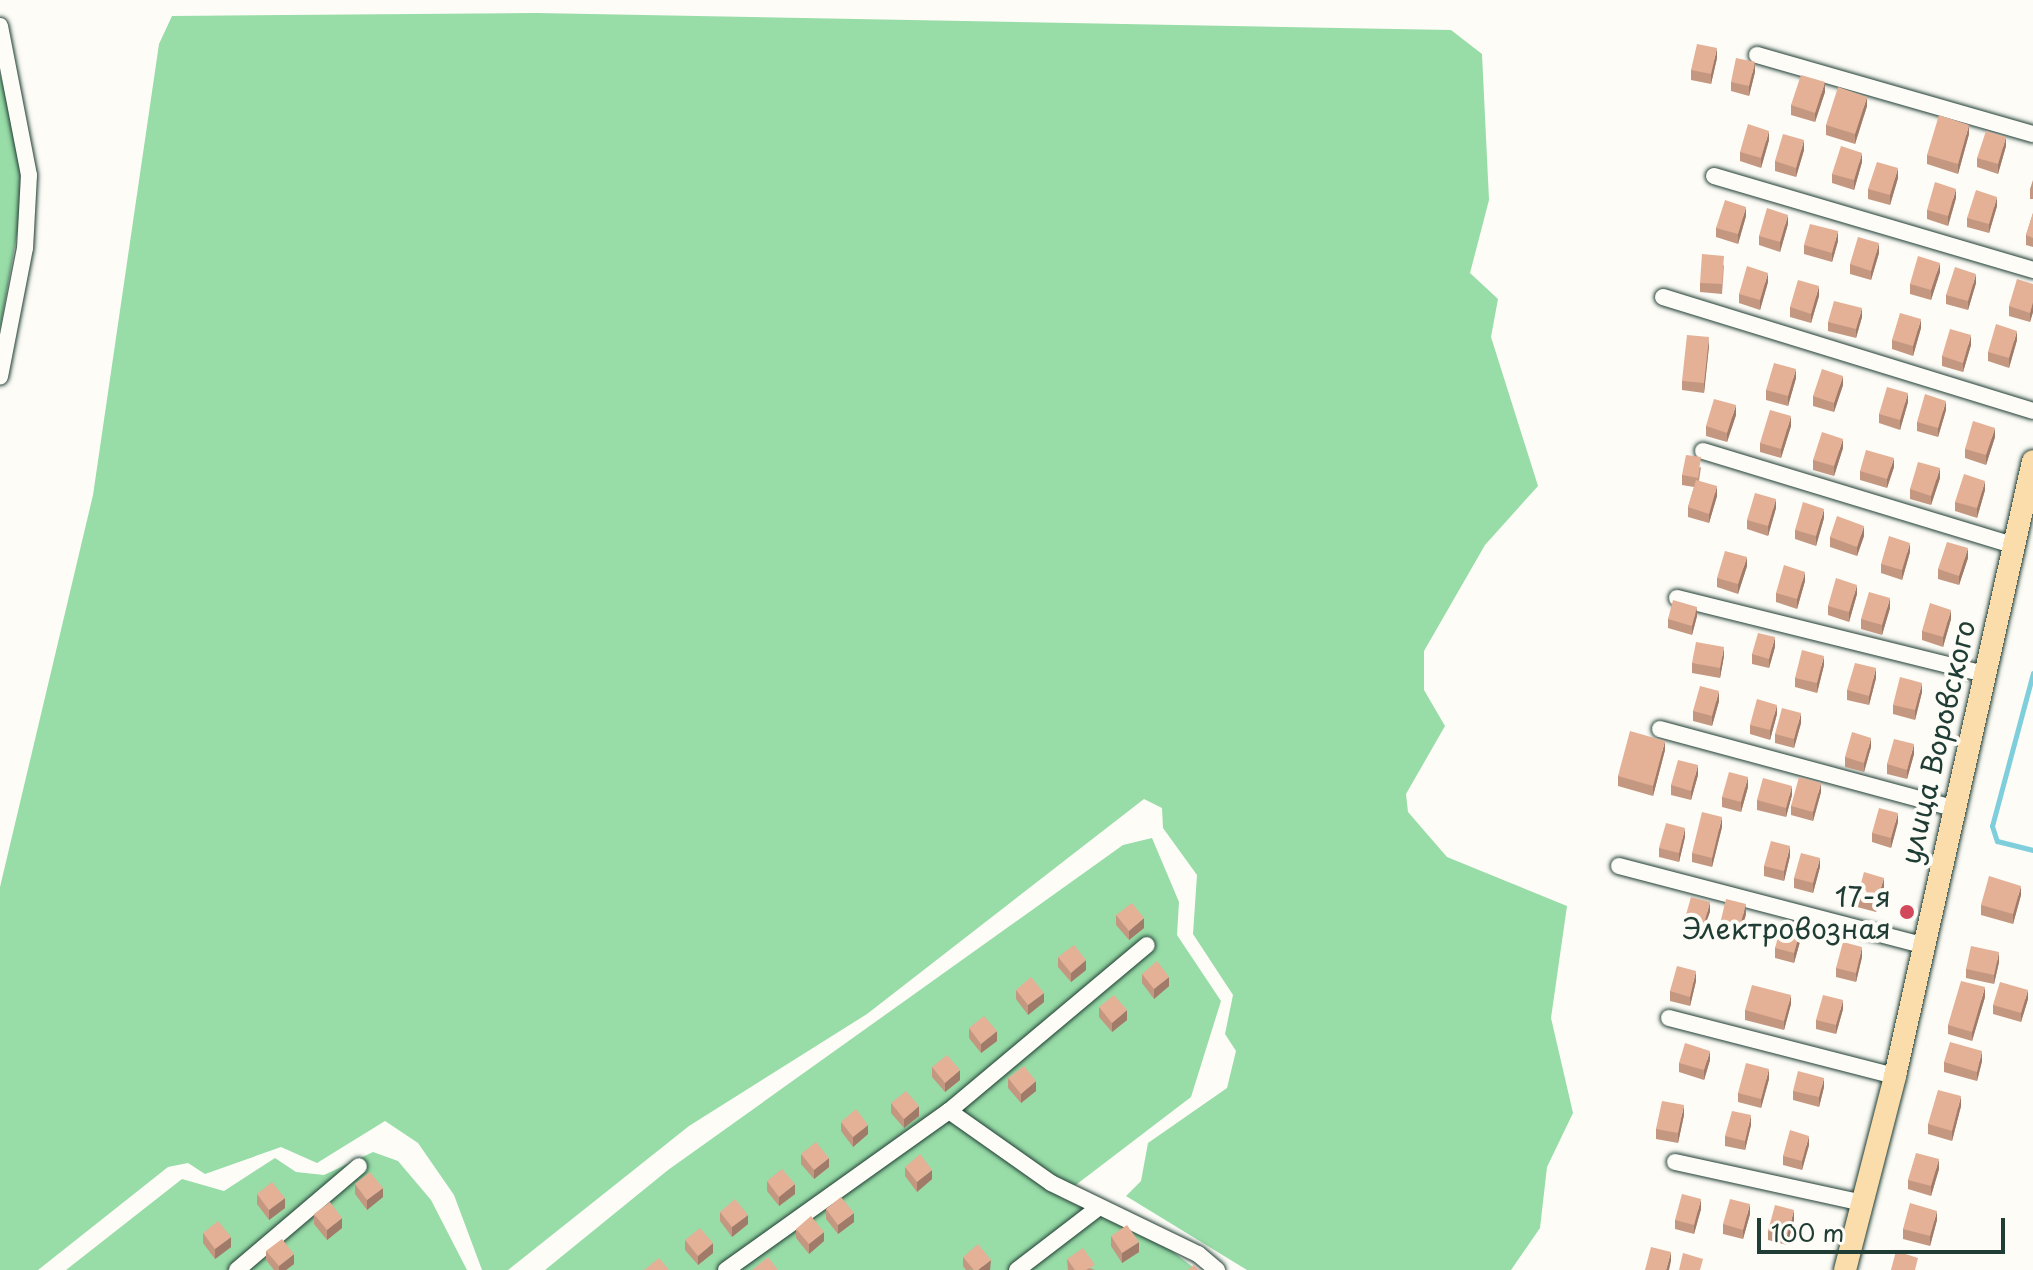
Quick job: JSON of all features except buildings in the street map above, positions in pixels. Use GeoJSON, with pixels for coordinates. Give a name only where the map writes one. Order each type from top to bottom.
{"type":"FeatureCollection","features":[{"type":"Feature","properties":{"kind":"main road","name":"улица Воровского"},"geometry":{"type":"LineString","coordinates":[[1845,1270],[1895,1076],[2033,461]]}},
{"type":"Feature","properties":{"kind":"street"},"geometry":{"type":"LineString","coordinates":[[0,26],[29,175],[25,248],[0,377]]}},
{"type":"Feature","properties":{"kind":"street"},"geometry":{"type":"LineString","coordinates":[[1757,55],[2033,134]]}},
{"type":"Feature","properties":{"kind":"street"},"geometry":{"type":"LineString","coordinates":[[1714,176],[2033,270]]}},
{"type":"Feature","properties":{"kind":"street"},"geometry":{"type":"LineString","coordinates":[[1663,297],[2033,411]]}},
{"type":"Feature","properties":{"kind":"street"},"geometry":{"type":"LineString","coordinates":[[1703,451],[2013,545]]}},
{"type":"Feature","properties":{"kind":"street"},"geometry":{"type":"LineString","coordinates":[[1677,598],[1983,674]]}},
{"type":"Feature","properties":{"kind":"street"},"geometry":{"type":"LineString","coordinates":[[1660,729],[1953,808]]}},
{"type":"Feature","properties":{"kind":"street"},"geometry":{"type":"LineString","coordinates":[[1619,866],[1923,945]]}},
{"type":"Feature","properties":{"kind":"street"},"geometry":{"type":"LineString","coordinates":[[726,1270],[949,1111],[1147,945]]}},
{"type":"Feature","properties":{"kind":"street"},"geometry":{"type":"LineString","coordinates":[[1669,1018],[1895,1076]]}},
{"type":"Feature","properties":{"kind":"street"},"geometry":{"type":"LineString","coordinates":[[949,1111],[1051,1183],[1198,1254],[1217,1270]]}},
{"type":"Feature","properties":{"kind":"street"},"geometry":{"type":"LineString","coordinates":[[1675,1162],[1863,1203]]}},
{"type":"Feature","properties":{"kind":"street"},"geometry":{"type":"LineString","coordinates":[[237,1270],[359,1166]]}},
{"type":"Feature","properties":{"kind":"street"},"geometry":{"type":"LineString","coordinates":[[1017,1270],[1099,1207]]}},
{"type":"Feature","properties":{"kind":"green space"},"geometry":{"type":"Polygon","coordinates":[[[536,13],[1451,30],[1482,54],[1489,200],[1470,273],[1498,299],[1491,337],[1538,486],[1485,545],[1424,651],[1424,690],[1445,726],[1406,794],[1408,812],[1447,857],[1567,906],[1551,1018],[1573,1113],[1547,1167],[1540,1228],[1511,1270],[1247,1270],[1126,1196],[1141,1181],[1148,1143],[1227,1088],[1236,1051],[1225,1034],[1233,995],[1193,934],[1197,875],[1163,828],[1162,808],[1144,799],[867,1014],[689,1126],[508,1270],[482,1270],[454,1195],[418,1143],[385,1121],[317,1163],[281,1147],[205,1174],[188,1163],[168,1167],[38,1270],[0,1270],[0,887],[93,495],[159,44],[172,16],[536,13]]]}},
{"type":"Feature","properties":{"kind":"green space"},"geometry":{"type":"Polygon","coordinates":[[[0,74],[20,152],[20,217],[0,329],[0,74]]]}},
{"type":"Feature","properties":{"kind":"green space"},"geometry":{"type":"Polygon","coordinates":[[[1152,838],[1179,902],[1177,935],[1221,1001],[1191,1097],[1060,1197],[1169,1249],[1197,1270],[545,1270],[668,1170],[1123,845],[1152,838]]]}},
{"type":"Feature","properties":{"kind":"green space"},"geometry":{"type":"Polygon","coordinates":[[[373,1152],[398,1161],[431,1200],[467,1270],[66,1270],[182,1179],[224,1191],[275,1158],[296,1172],[324,1175],[373,1152]]]}},
{"type":"Feature","properties":{"kind":"waterway"},"geometry":{"type":"LineString","coordinates":[[2033,673],[1992,826],[1997,841],[2033,850]]}},
{"type":"Feature","properties":{"kind":"place","name":"17-я Электровозная"},"geometry":{"type":"Point","coordinates":[1907,912]}}]}
